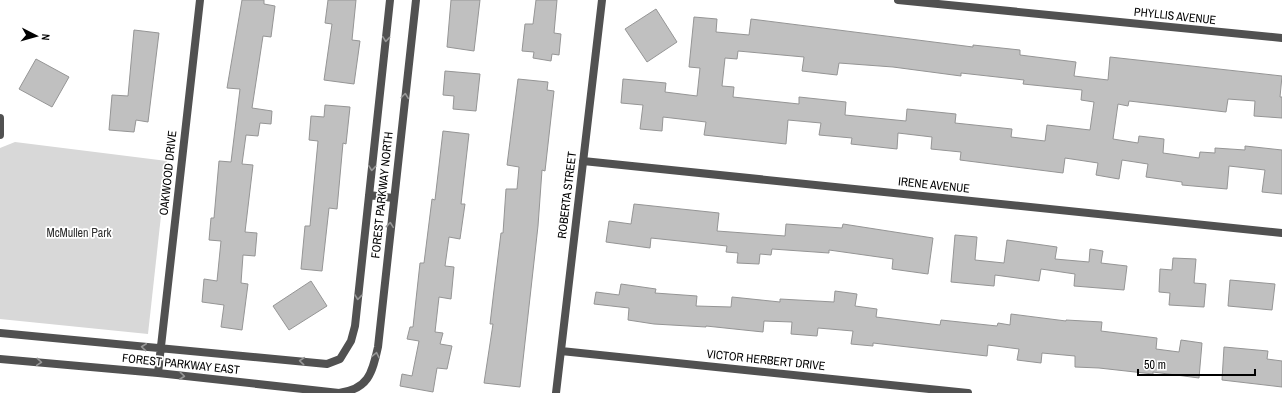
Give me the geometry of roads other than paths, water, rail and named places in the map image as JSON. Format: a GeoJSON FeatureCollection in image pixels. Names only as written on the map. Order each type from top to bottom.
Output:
{"type":"FeatureCollection","features":[{"type":"Feature","properties":{"kind":"street","name":"OAKWOOD DRIVE"},"geometry":{"type":"LineString","coordinates":[[158,373],[200,0]]}},
{"type":"Feature","properties":{"kind":"street","name":"FOREST PARKWAY NORTH"},"geometry":{"type":"LineString","coordinates":[[340,359],[351,341],[355,326],[390,0]]}},
{"type":"Feature","properties":{"kind":"street","name":"FOREST PARKWAY NORTH"},"geometry":{"type":"LineString","coordinates":[[358,388],[366,381],[373,369],[378,347],[393,198],[416,0]]}},
{"type":"Feature","properties":{"kind":"street","name":"ROBERTA STREET"},"geometry":{"type":"LineString","coordinates":[[556,393],[602,0]]}},
{"type":"Feature","properties":{"kind":"street","name":"PHYLLIS AVENUE"},"geometry":{"type":"LineString","coordinates":[[898,0],[1282,38]]}},
{"type":"Feature","properties":{"kind":"street"},"geometry":{"type":"LineString","coordinates":[[0,118],[0,135]]}},
{"type":"Feature","properties":{"kind":"street","name":"IRENE AVENUE"},"geometry":{"type":"LineString","coordinates":[[583,161],[1282,233]]}},
{"type":"Feature","properties":{"kind":"street"},"geometry":{"type":"LineString","coordinates":[[369,195],[393,198]]}},
{"type":"Feature","properties":{"kind":"street","name":"FOREST PARKWAY EAST"},"geometry":{"type":"LineString","coordinates":[[0,333],[327,364],[340,359]]}},
{"type":"Feature","properties":{"kind":"street","name":"VICTOR HERBERT DRIVE"},"geometry":{"type":"LineString","coordinates":[[561,351],[968,393]]}},
{"type":"Feature","properties":{"kind":"street","name":"FOREST PARKWAY EAST"},"geometry":{"type":"LineString","coordinates":[[0,359],[158,373],[339,393],[358,388]]}},
{"type":"Feature","properties":{"kind":"park label","name":"McMullen Park"},"geometry":{"type":"Point","coordinates":[79,233]}}]}
